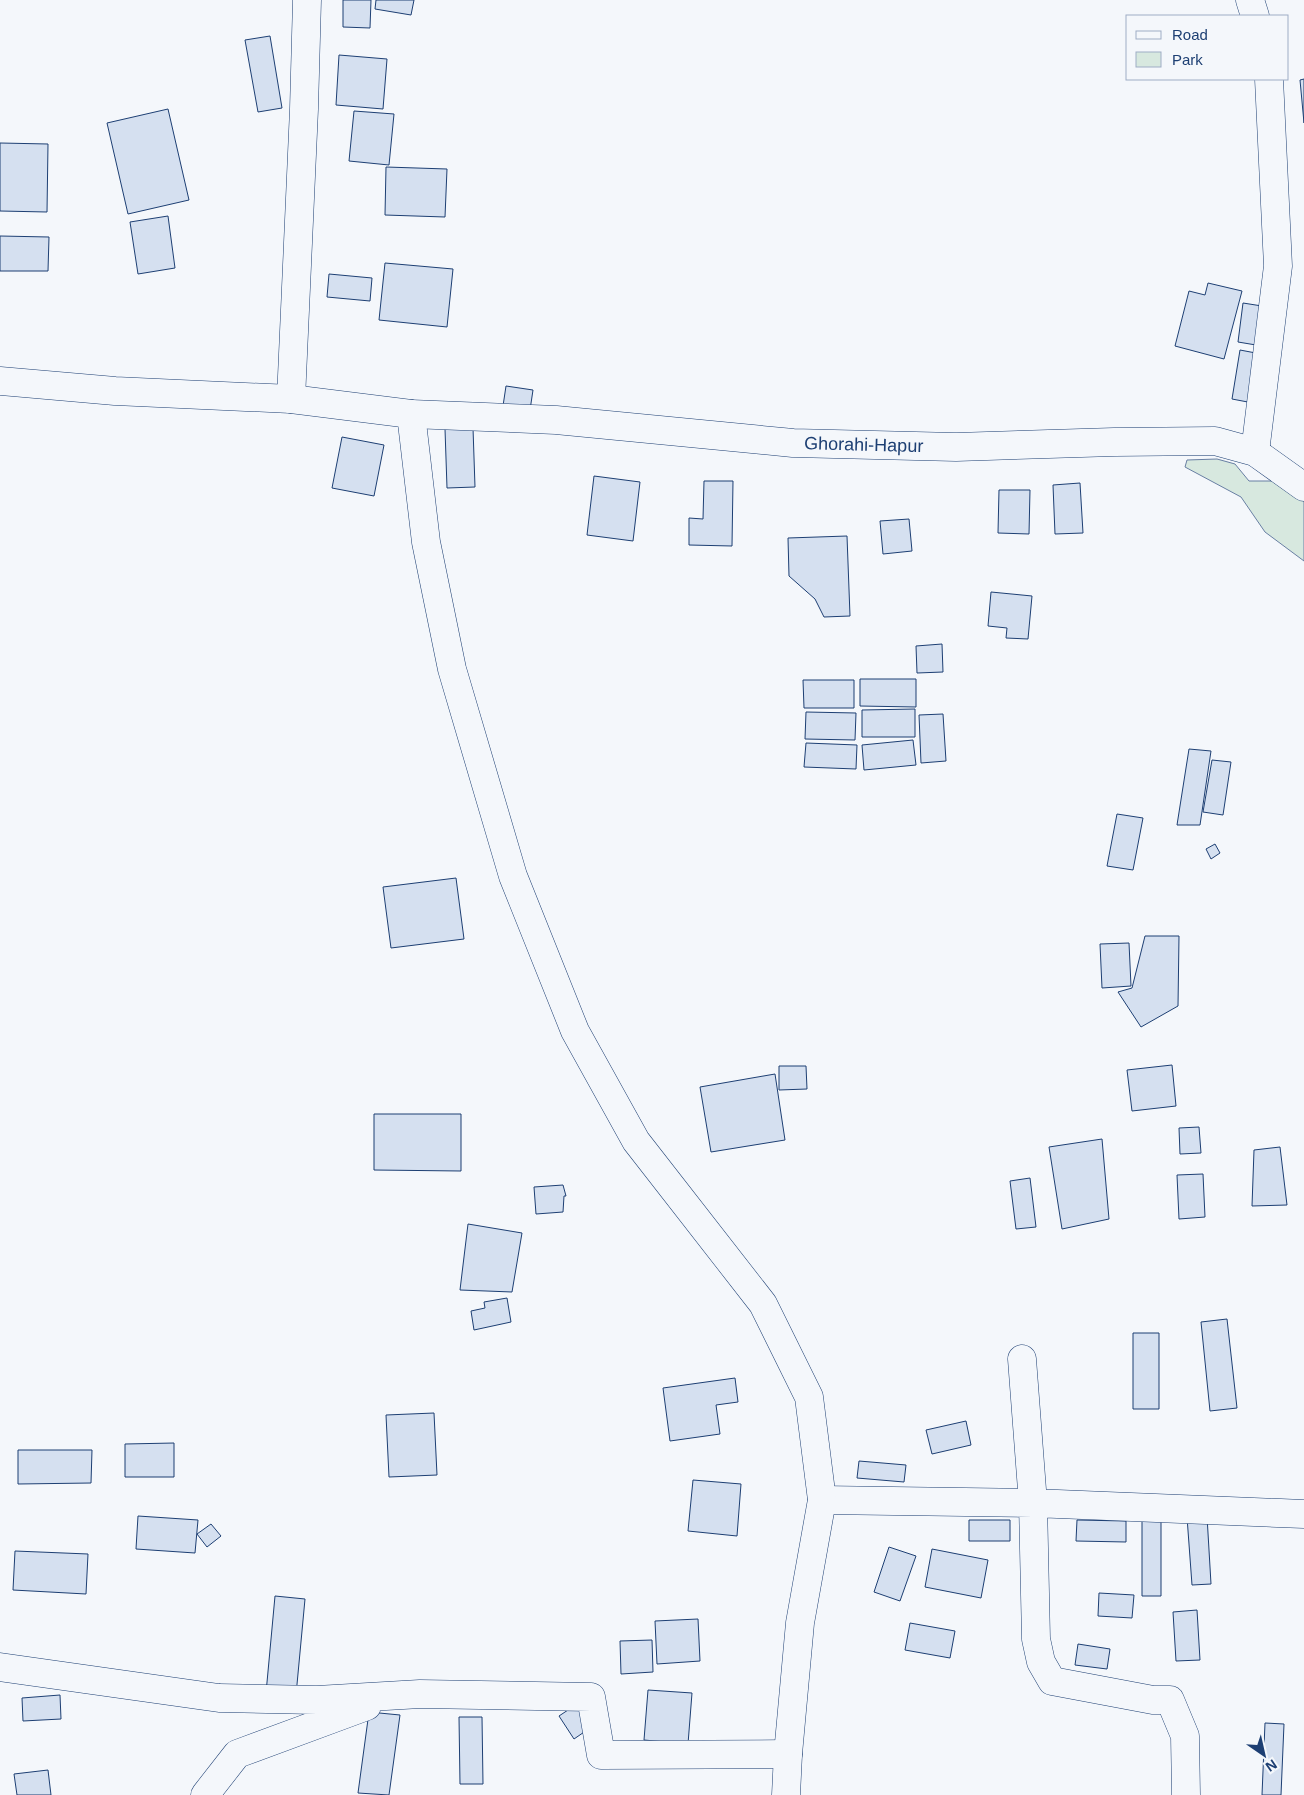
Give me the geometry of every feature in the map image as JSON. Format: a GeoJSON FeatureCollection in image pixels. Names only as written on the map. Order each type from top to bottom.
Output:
{"type":"FeatureCollection","features":[{"type":"Feature","properties":{"kind":"street"},"geometry":{"type":"LineString","coordinates":[[291,399],[304,109],[306,0]]}},
{"type":"Feature","properties":{"kind":"street"},"geometry":{"type":"LineString","coordinates":[[1250,0],[1255,15]]}},
{"type":"Feature","properties":{"kind":"street"},"geometry":{"type":"LineString","coordinates":[[1255,452],[1278,266],[1269,80]]}},
{"type":"Feature","properties":{"kind":"street","name":"Ghorahi-Hapur"},"geometry":{"type":"LineString","coordinates":[[0,381],[115,391],[291,399],[411,414],[556,420],[793,443],[956,447],[1215,441],[1255,452],[1304,486]]}},
{"type":"Feature","properties":{"kind":"street"},"geometry":{"type":"LineString","coordinates":[[411,414],[426,542],[452,669],[513,876],[575,1030],[636,1141],[762,1304],[809,1397],[822,1500],[800,1623],[786,1795]]}},
{"type":"Feature","properties":{"kind":"street"},"geometry":{"type":"LineString","coordinates":[[1022,1359],[1033,1503],[1036,1639],[1041,1662],[1052,1681],[1153,1700],[1170,1700],[1185,1736],[1186,1795]]}},
{"type":"Feature","properties":{"kind":"street"},"geometry":{"type":"LineString","coordinates":[[822,1500],[1033,1503],[1304,1514]]}},
{"type":"Feature","properties":{"kind":"street"},"geometry":{"type":"LineString","coordinates":[[0,1667],[219,1698],[317,1700],[420,1694],[591,1697],[601,1755],[788,1754]]}},
{"type":"Feature","properties":{"kind":"street"},"geometry":{"type":"LineString","coordinates":[[205,1795],[237,1754],[371,1704],[420,1694]]}},
{"type":"Feature","properties":{"kind":"green space"},"geometry":{"type":"Polygon","coordinates":[[[1217,459],[1235,464],[1249,481],[1277,481],[1304,499],[1304,561],[1265,532],[1241,497],[1185,467],[1187,460],[1217,459]]]}},
{"type":"Feature","properties":{"kind":"building"},"geometry":{"type":"Polygon","coordinates":[[[343,0],[371,0],[370,28],[343,27],[343,0]]]}},
{"type":"Feature","properties":{"kind":"building"},"geometry":{"type":"Polygon","coordinates":[[[376,0],[414,0],[411,15],[375,9],[376,0]]]}},
{"type":"Feature","properties":{"kind":"building"},"geometry":{"type":"Polygon","coordinates":[[[270,36],[282,108],[258,112],[245,40],[270,36]]]}},
{"type":"Feature","properties":{"kind":"building"},"geometry":{"type":"Polygon","coordinates":[[[339,55],[387,59],[383,109],[336,105],[339,55]]]}},
{"type":"Feature","properties":{"kind":"building"},"geometry":{"type":"Polygon","coordinates":[[[1304,79],[1304,123],[1300,80],[1304,79]]]}},
{"type":"Feature","properties":{"kind":"building"},"geometry":{"type":"Polygon","coordinates":[[[168,109],[189,200],[128,214],[107,123],[168,109]]]}},
{"type":"Feature","properties":{"kind":"building"},"geometry":{"type":"Polygon","coordinates":[[[354,111],[394,114],[389,165],[349,161],[354,111]]]}},
{"type":"Feature","properties":{"kind":"building"},"geometry":{"type":"Polygon","coordinates":[[[0,143],[48,144],[47,212],[0,211],[0,143]]]}},
{"type":"Feature","properties":{"kind":"building"},"geometry":{"type":"Polygon","coordinates":[[[386,167],[447,169],[445,217],[385,215],[386,167]]]}},
{"type":"Feature","properties":{"kind":"building"},"geometry":{"type":"Polygon","coordinates":[[[168,216],[175,268],[138,274],[130,222],[168,216]]]}},
{"type":"Feature","properties":{"kind":"building"},"geometry":{"type":"Polygon","coordinates":[[[0,236],[49,237],[48,271],[0,271],[0,236]]]}},
{"type":"Feature","properties":{"kind":"building"},"geometry":{"type":"Polygon","coordinates":[[[385,263],[453,269],[447,327],[379,320],[385,263]]]}},
{"type":"Feature","properties":{"kind":"building"},"geometry":{"type":"Polygon","coordinates":[[[329,274],[372,278],[370,301],[327,297],[329,274]]]}},
{"type":"Feature","properties":{"kind":"building"},"geometry":{"type":"Polygon","coordinates":[[[1208,283],[1242,291],[1224,359],[1175,346],[1189,291],[1205,295],[1208,283]]]}},
{"type":"Feature","properties":{"kind":"building"},"geometry":{"type":"Polygon","coordinates":[[[1243,303],[1262,306],[1256,345],[1238,342],[1243,303]]]}},
{"type":"Feature","properties":{"kind":"building"},"geometry":{"type":"Polygon","coordinates":[[[1240,350],[1261,354],[1253,403],[1232,399],[1240,350]]]}},
{"type":"Feature","properties":{"kind":"building"},"geometry":{"type":"Polygon","coordinates":[[[506,386],[533,390],[530,410],[503,406],[506,386]]]}},
{"type":"Feature","properties":{"kind":"building"},"geometry":{"type":"Polygon","coordinates":[[[473,428],[475,487],[447,488],[445,429],[473,428]]]}},
{"type":"Feature","properties":{"kind":"building"},"geometry":{"type":"Polygon","coordinates":[[[342,437],[384,445],[374,496],[332,488],[342,437]]]}},
{"type":"Feature","properties":{"kind":"building"},"geometry":{"type":"Polygon","coordinates":[[[594,476],[640,482],[633,541],[587,535],[594,476]]]}},
{"type":"Feature","properties":{"kind":"building"},"geometry":{"type":"Polygon","coordinates":[[[704,481],[733,481],[732,546],[689,545],[689,518],[703,519],[704,481]]]}},
{"type":"Feature","properties":{"kind":"building"},"geometry":{"type":"Polygon","coordinates":[[[1080,483],[1083,533],[1055,534],[1053,485],[1080,483]]]}},
{"type":"Feature","properties":{"kind":"building"},"geometry":{"type":"Polygon","coordinates":[[[999,490],[1030,490],[1029,534],[998,533],[999,490]]]}},
{"type":"Feature","properties":{"kind":"building"},"geometry":{"type":"Polygon","coordinates":[[[909,519],[912,551],[883,554],[880,521],[909,519]]]}},
{"type":"Feature","properties":{"kind":"building"},"geometry":{"type":"Polygon","coordinates":[[[847,536],[850,616],[824,617],[815,599],[789,576],[788,538],[847,536]]]}},
{"type":"Feature","properties":{"kind":"building"},"geometry":{"type":"Polygon","coordinates":[[[991,592],[1032,596],[1028,639],[1006,638],[1007,628],[988,626],[991,592]]]}},
{"type":"Feature","properties":{"kind":"building"},"geometry":{"type":"Polygon","coordinates":[[[942,644],[943,672],[917,673],[916,646],[942,644]]]}},
{"type":"Feature","properties":{"kind":"building"},"geometry":{"type":"Polygon","coordinates":[[[860,679],[916,679],[916,707],[860,706],[860,679]]]}},
{"type":"Feature","properties":{"kind":"building"},"geometry":{"type":"Polygon","coordinates":[[[803,680],[854,680],[854,708],[804,708],[803,680]]]}},
{"type":"Feature","properties":{"kind":"building"},"geometry":{"type":"Polygon","coordinates":[[[915,709],[915,737],[862,737],[862,710],[915,709]]]}},
{"type":"Feature","properties":{"kind":"building"},"geometry":{"type":"Polygon","coordinates":[[[806,712],[856,713],[855,740],[805,739],[806,712]]]}},
{"type":"Feature","properties":{"kind":"building"},"geometry":{"type":"Polygon","coordinates":[[[943,714],[946,761],[921,763],[919,715],[943,714]]]}},
{"type":"Feature","properties":{"kind":"building"},"geometry":{"type":"Polygon","coordinates":[[[913,740],[916,765],[864,770],[862,745],[913,740]]]}},
{"type":"Feature","properties":{"kind":"building"},"geometry":{"type":"Polygon","coordinates":[[[806,743],[857,745],[856,769],[804,767],[806,743]]]}},
{"type":"Feature","properties":{"kind":"building"},"geometry":{"type":"Polygon","coordinates":[[[1189,749],[1211,751],[1200,825],[1177,825],[1189,749]]]}},
{"type":"Feature","properties":{"kind":"building"},"geometry":{"type":"Polygon","coordinates":[[[1212,760],[1231,762],[1223,815],[1203,812],[1212,760]]]}},
{"type":"Feature","properties":{"kind":"building"},"geometry":{"type":"Polygon","coordinates":[[[1117,814],[1143,818],[1133,870],[1107,866],[1117,814]]]}},
{"type":"Feature","properties":{"kind":"building"},"geometry":{"type":"Polygon","coordinates":[[[1215,844],[1220,853],[1211,859],[1206,849],[1215,844]]]}},
{"type":"Feature","properties":{"kind":"building"},"geometry":{"type":"Polygon","coordinates":[[[456,878],[464,939],[391,948],[383,887],[456,878]]]}},
{"type":"Feature","properties":{"kind":"building"},"geometry":{"type":"Polygon","coordinates":[[[1145,936],[1179,936],[1178,1006],[1141,1027],[1118,992],[1132,988],[1145,936]]]}},
{"type":"Feature","properties":{"kind":"building"},"geometry":{"type":"Polygon","coordinates":[[[1129,943],[1131,986],[1102,988],[1100,944],[1129,943]]]}},
{"type":"Feature","properties":{"kind":"building"},"geometry":{"type":"Polygon","coordinates":[[[1172,1065],[1176,1106],[1132,1111],[1127,1070],[1172,1065]]]}},
{"type":"Feature","properties":{"kind":"building"},"geometry":{"type":"Polygon","coordinates":[[[779,1066],[806,1066],[807,1089],[779,1090],[779,1066]]]}},
{"type":"Feature","properties":{"kind":"building"},"geometry":{"type":"Polygon","coordinates":[[[775,1074],[785,1140],[711,1152],[700,1087],[775,1074]]]}},
{"type":"Feature","properties":{"kind":"building"},"geometry":{"type":"Polygon","coordinates":[[[374,1114],[461,1114],[461,1171],[374,1170],[374,1114]]]}},
{"type":"Feature","properties":{"kind":"building"},"geometry":{"type":"Polygon","coordinates":[[[1199,1127],[1201,1153],[1180,1154],[1179,1128],[1199,1127]]]}},
{"type":"Feature","properties":{"kind":"building"},"geometry":{"type":"Polygon","coordinates":[[[1102,1139],[1109,1219],[1062,1229],[1049,1147],[1102,1139]]]}},
{"type":"Feature","properties":{"kind":"building"},"geometry":{"type":"Polygon","coordinates":[[[1280,1147],[1287,1205],[1252,1206],[1254,1150],[1280,1147]]]}},
{"type":"Feature","properties":{"kind":"building"},"geometry":{"type":"Polygon","coordinates":[[[1203,1174],[1205,1217],[1179,1219],[1177,1175],[1203,1174]]]}},
{"type":"Feature","properties":{"kind":"building"},"geometry":{"type":"Polygon","coordinates":[[[1030,1178],[1036,1227],[1016,1229],[1010,1181],[1030,1178]]]}},
{"type":"Feature","properties":{"kind":"building"},"geometry":{"type":"Polygon","coordinates":[[[563,1185],[566,1196],[564,1196],[563,1212],[536,1214],[534,1187],[563,1185]]]}},
{"type":"Feature","properties":{"kind":"building"},"geometry":{"type":"Polygon","coordinates":[[[468,1224],[522,1233],[512,1292],[460,1290],[468,1224]]]}},
{"type":"Feature","properties":{"kind":"building"},"geometry":{"type":"Polygon","coordinates":[[[507,1298],[511,1322],[474,1330],[471,1311],[485,1308],[484,1302],[507,1298]]]}},
{"type":"Feature","properties":{"kind":"building"},"geometry":{"type":"Polygon","coordinates":[[[1227,1319],[1237,1408],[1210,1411],[1201,1322],[1227,1319]]]}},
{"type":"Feature","properties":{"kind":"building"},"geometry":{"type":"Polygon","coordinates":[[[1133,1333],[1159,1333],[1159,1409],[1133,1409],[1133,1333]]]}},
{"type":"Feature","properties":{"kind":"building"},"geometry":{"type":"Polygon","coordinates":[[[735,1378],[738,1402],[716,1405],[720,1434],[670,1441],[663,1388],[735,1378]]]}},
{"type":"Feature","properties":{"kind":"building"},"geometry":{"type":"Polygon","coordinates":[[[434,1413],[437,1475],[389,1477],[386,1415],[434,1413]]]}},
{"type":"Feature","properties":{"kind":"building"},"geometry":{"type":"Polygon","coordinates":[[[966,1421],[971,1445],[932,1454],[926,1430],[966,1421]]]}},
{"type":"Feature","properties":{"kind":"building"},"geometry":{"type":"Polygon","coordinates":[[[174,1443],[174,1477],[125,1477],[125,1444],[174,1443]]]}},
{"type":"Feature","properties":{"kind":"building"},"geometry":{"type":"Polygon","coordinates":[[[18,1450],[92,1450],[91,1483],[18,1484],[18,1450]]]}},
{"type":"Feature","properties":{"kind":"building"},"geometry":{"type":"Polygon","coordinates":[[[859,1461],[906,1465],[904,1482],[857,1478],[859,1461]]]}},
{"type":"Feature","properties":{"kind":"building"},"geometry":{"type":"Polygon","coordinates":[[[693,1480],[741,1484],[737,1536],[688,1531],[693,1480]]]}},
{"type":"Feature","properties":{"kind":"building"},"geometry":{"type":"Polygon","coordinates":[[[138,1516],[198,1520],[195,1553],[136,1549],[138,1516]]]}},
{"type":"Feature","properties":{"kind":"building"},"geometry":{"type":"Polygon","coordinates":[[[1161,1516],[1161,1596],[1142,1596],[1142,1517],[1161,1516]]]}},
{"type":"Feature","properties":{"kind":"building"},"geometry":{"type":"Polygon","coordinates":[[[1207,1516],[1211,1584],[1192,1585],[1187,1517],[1207,1516]]]}},
{"type":"Feature","properties":{"kind":"building"},"geometry":{"type":"Polygon","coordinates":[[[969,1520],[1010,1520],[1010,1541],[969,1541],[969,1520]]]}},
{"type":"Feature","properties":{"kind":"building"},"geometry":{"type":"Polygon","coordinates":[[[1077,1520],[1126,1521],[1126,1542],[1076,1541],[1077,1520]]]}},
{"type":"Feature","properties":{"kind":"building"},"geometry":{"type":"Polygon","coordinates":[[[211,1524],[221,1536],[207,1547],[197,1534],[211,1524]]]}},
{"type":"Feature","properties":{"kind":"building"},"geometry":{"type":"Polygon","coordinates":[[[889,1547],[916,1556],[900,1601],[874,1592],[889,1547]]]}},
{"type":"Feature","properties":{"kind":"building"},"geometry":{"type":"Polygon","coordinates":[[[932,1549],[988,1560],[981,1598],[925,1587],[932,1549]]]}},
{"type":"Feature","properties":{"kind":"building"},"geometry":{"type":"Polygon","coordinates":[[[15,1551],[88,1554],[86,1594],[13,1590],[15,1551]]]}},
{"type":"Feature","properties":{"kind":"building"},"geometry":{"type":"Polygon","coordinates":[[[1099,1593],[1134,1595],[1132,1618],[1098,1616],[1099,1593]]]}},
{"type":"Feature","properties":{"kind":"building"},"geometry":{"type":"Polygon","coordinates":[[[275,1596],[305,1599],[296,1695],[266,1693],[275,1596]]]}},
{"type":"Feature","properties":{"kind":"building"},"geometry":{"type":"Polygon","coordinates":[[[1197,1610],[1200,1660],[1176,1661],[1173,1612],[1197,1610]]]}},
{"type":"Feature","properties":{"kind":"building"},"geometry":{"type":"Polygon","coordinates":[[[698,1619],[700,1661],[657,1664],[655,1621],[698,1619]]]}},
{"type":"Feature","properties":{"kind":"building"},"geometry":{"type":"Polygon","coordinates":[[[910,1623],[955,1631],[950,1658],[905,1650],[910,1623]]]}},
{"type":"Feature","properties":{"kind":"building"},"geometry":{"type":"Polygon","coordinates":[[[652,1640],[653,1672],[621,1674],[620,1641],[652,1640]]]}},
{"type":"Feature","properties":{"kind":"building"},"geometry":{"type":"Polygon","coordinates":[[[1078,1644],[1110,1649],[1107,1669],[1075,1665],[1078,1644]]]}},
{"type":"Feature","properties":{"kind":"building"},"geometry":{"type":"Polygon","coordinates":[[[648,1690],[692,1693],[688,1744],[644,1740],[648,1690]]]}},
{"type":"Feature","properties":{"kind":"building"},"geometry":{"type":"Polygon","coordinates":[[[60,1695],[61,1719],[23,1721],[22,1698],[60,1695]]]}},
{"type":"Feature","properties":{"kind":"building"},"geometry":{"type":"Polygon","coordinates":[[[580,1702],[590,1728],[574,1739],[559,1716],[580,1702]]]}},
{"type":"Feature","properties":{"kind":"building"},"geometry":{"type":"Polygon","coordinates":[[[369,1712],[400,1715],[389,1795],[358,1793],[369,1712]]]}},
{"type":"Feature","properties":{"kind":"building"},"geometry":{"type":"Polygon","coordinates":[[[459,1717],[482,1717],[483,1784],[460,1784],[459,1717]]]}},
{"type":"Feature","properties":{"kind":"building"},"geometry":{"type":"Polygon","coordinates":[[[1265,1723],[1284,1724],[1281,1795],[1262,1795],[1265,1723]]]}},
{"type":"Feature","properties":{"kind":"building"},"geometry":{"type":"Polygon","coordinates":[[[48,1770],[51,1795],[17,1795],[14,1774],[48,1770]]]}}]}
